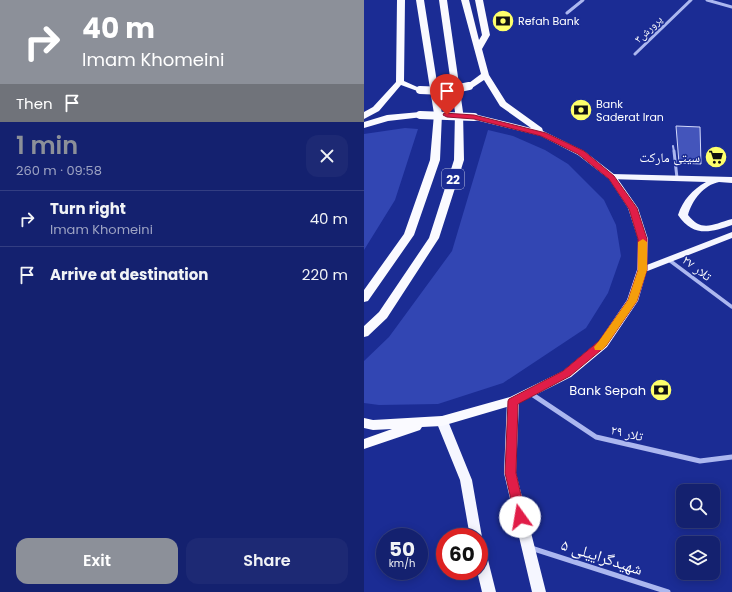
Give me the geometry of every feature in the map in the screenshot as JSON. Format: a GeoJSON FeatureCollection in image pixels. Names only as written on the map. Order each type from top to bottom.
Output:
{"type":"FeatureCollection","features":[{"type":"Feature","properties":{"kind":"highway"},"geometry":{"type":"LineString","coordinates":[[364,116],[376,109],[400,82],[401,0]]}},
{"type":"Feature","properties":{"kind":"highway","name":"22"},"geometry":{"type":"LineString","coordinates":[[364,298],[409,235],[435,160],[438,114],[420,0]]}},
{"type":"Feature","properties":{"kind":"highway","name":"22"},"geometry":{"type":"LineString","coordinates":[[364,333],[383,315],[434,238],[459,160],[459,112],[443,0]]}},
{"type":"Feature","properties":{"kind":"highway"},"geometry":{"type":"LineString","coordinates":[[364,424],[373,425],[442,421],[513,401],[566,374],[603,344],[632,301],[642,270],[643,239],[633,208],[612,177],[581,153],[544,134],[503,104],[485,75],[465,0]]}},
{"type":"Feature","properties":{"kind":"highway"},"geometry":{"type":"LineString","coordinates":[[478,49],[486,35],[479,0]]}},
{"type":"Feature","properties":{"kind":"highway"},"geometry":{"type":"LineString","coordinates":[[400,82],[420,90],[445,91],[469,86],[485,75]]}},
{"type":"Feature","properties":{"kind":"highway"},"geometry":{"type":"LineString","coordinates":[[364,125],[387,118],[420,115],[447,115],[474,117],[544,134]]}},
{"type":"Feature","properties":{"kind":"highway"},"geometry":{"type":"LineString","coordinates":[[364,444],[428,422]]}},
{"type":"Feature","properties":{"kind":"main road"},"geometry":{"type":"LineString","coordinates":[[612,177],[732,180]]}},
{"type":"Feature","properties":{"kind":"main road"},"geometry":{"type":"LineString","coordinates":[[717,180],[703,186],[691,196],[685,207],[683,215],[694,227],[701,229],[718,227],[732,222]]}},
{"type":"Feature","properties":{"kind":"main road"},"geometry":{"type":"LineString","coordinates":[[642,270],[732,235]]}},
{"type":"Feature","properties":{"kind":"main road"},"geometry":{"type":"LineString","coordinates":[[513,401],[510,473],[539,592]]}},
{"type":"Feature","properties":{"kind":"main road"},"geometry":{"type":"LineString","coordinates":[[442,421],[466,480],[474,528]]}},
{"type":"Feature","properties":{"kind":"main road"},"geometry":{"type":"LineString","coordinates":[[486,580],[489,592]]}},
{"type":"Feature","properties":{"kind":"street"},"geometry":{"type":"LineString","coordinates":[[568,13],[582,0]]}},
{"type":"Feature","properties":{"kind":"street","name":"پرورش۳"},"geometry":{"type":"LineString","coordinates":[[635,54],[691,0]]}},
{"type":"Feature","properties":{"kind":"street"},"geometry":{"type":"LineString","coordinates":[[706,0],[732,7]]}},
{"type":"Feature","properties":{"kind":"street","name":"تلار ۲۷"},"geometry":{"type":"LineString","coordinates":[[669,260],[732,307]]}},
{"type":"Feature","properties":{"kind":"street","name":"تلار ۲۹"},"geometry":{"type":"LineString","coordinates":[[530,392],[596,437],[700,461],[732,457]]}},
{"type":"Feature","properties":{"kind":"street","name":"شهیدگراییلی ۵"},"geometry":{"type":"LineString","coordinates":[[527,547],[668,592]]}},
{"type":"Feature","properties":{"kind":"lane"},"geometry":{"type":"LineString","coordinates":[[673,146],[678,178]]}},
{"type":"Feature","properties":{"kind":"shaded area"},"geometry":{"type":"Polygon","coordinates":[[[405,128],[418,129],[395,200],[364,250],[364,134],[405,128]]]}},
{"type":"Feature","properties":{"kind":"shaded area"},"geometry":{"type":"Polygon","coordinates":[[[488,130],[513,136],[545,150],[568,164],[604,200],[616,225],[621,256],[608,293],[586,328],[503,383],[438,404],[379,405],[364,403],[364,361],[389,337],[452,251],[488,130]]]}},
{"type":"Feature","properties":{"kind":"building"},"geometry":{"type":"Polygon","coordinates":[[[676,126],[700,127],[701,164],[679,163],[676,126]]]}},
{"type":"Feature","properties":{"kind":"slow traffic"},"geometry":{"type":"LineString","coordinates":[[598,347],[603,344],[632,301],[642,270],[643,242]]}},
{"type":"Feature","properties":{"kind":"place","name":"Refah Bank"},"geometry":{"type":"Point","coordinates":[503,21]}},
{"type":"Feature","properties":{"kind":"place","name":"Bank Saderat Iran"},"geometry":{"type":"Point","coordinates":[581,110]}},
{"type":"Feature","properties":{"kind":"place","name":"سیتی مارکت"},"geometry":{"type":"Point","coordinates":[716,157]}},
{"type":"Feature","properties":{"kind":"place","name":"Bank Sepah"},"geometry":{"type":"Point","coordinates":[661,390]}},
{"type":"Feature","properties":{"kind":"route"},"geometry":{"type":"LineString","coordinates":[[447,115],[474,117],[544,134],[581,153],[612,177],[633,208],[643,239],[642,270],[632,301],[603,344],[566,374],[513,401],[510,473],[520,517]]}}]}
